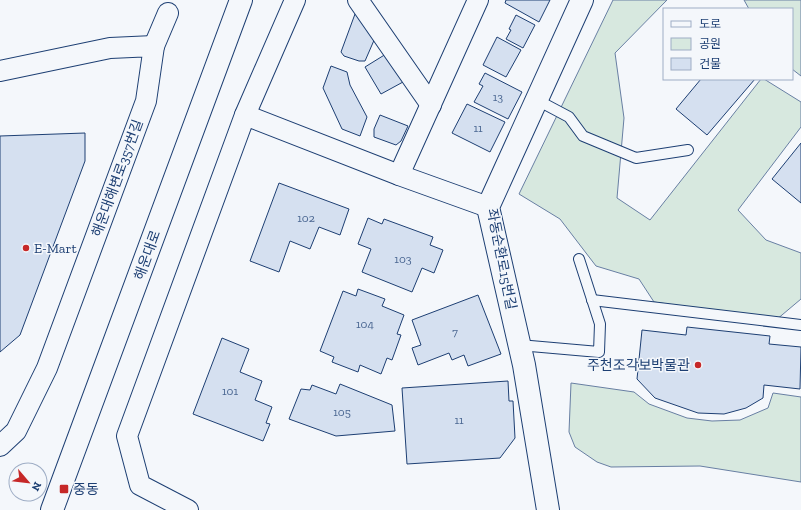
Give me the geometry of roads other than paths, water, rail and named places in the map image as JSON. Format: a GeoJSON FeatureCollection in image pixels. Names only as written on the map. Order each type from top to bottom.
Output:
{"type":"FeatureCollection","features":[{"type":"Feature","properties":{"kind":"street","name":"해운대로"},"geometry":{"type":"LineString","coordinates":[[52,510],[241,0]]}},
{"type":"Feature","properties":{"kind":"street"},"geometry":{"type":"LineString","coordinates":[[188,510],[140,485],[127,436],[245,115],[295,0]]}},
{"type":"Feature","properties":{"kind":"street"},"geometry":{"type":"LineString","coordinates":[[358,0],[430,105]]}},
{"type":"Feature","properties":{"kind":"street"},"geometry":{"type":"LineString","coordinates":[[399,175],[478,0]]}},
{"type":"Feature","properties":{"kind":"street","name":"좌동순환로15번길"},"geometry":{"type":"LineString","coordinates":[[548,510],[519,345],[488,207],[582,0]]}},
{"type":"Feature","properties":{"kind":"street","name":"해운대해변로357번길"},"geometry":{"type":"LineString","coordinates":[[0,446],[16,431],[47,368],[146,101],[154,46],[168,13]]}},
{"type":"Feature","properties":{"kind":"street"},"geometry":{"type":"LineString","coordinates":[[0,71],[110,48],[154,46]]}},
{"type":"Feature","properties":{"kind":"street"},"geometry":{"type":"LineString","coordinates":[[245,115],[399,175],[488,207]]}},
{"type":"Feature","properties":{"kind":"lane"},"geometry":{"type":"LineString","coordinates":[[537,100],[569,117],[583,136],[636,158],[688,150]]}},
{"type":"Feature","properties":{"kind":"lane"},"geometry":{"type":"LineString","coordinates":[[519,345],[599,352],[600,324],[579,259]]}},
{"type":"Feature","properties":{"kind":"lane"},"geometry":{"type":"LineString","coordinates":[[592,300],[801,325]]}},
{"type":"Feature","properties":{"kind":"place","name":"E-Mart"},"geometry":{"type":"Point","coordinates":[26,248]}},
{"type":"Feature","properties":{"kind":"place","name":"주천조각보박물관"},"geometry":{"type":"Point","coordinates":[698,365]}},
{"type":"Feature","properties":{"kind":"place","name":"중동"},"geometry":{"type":"Point","coordinates":[64,489]}}]}
